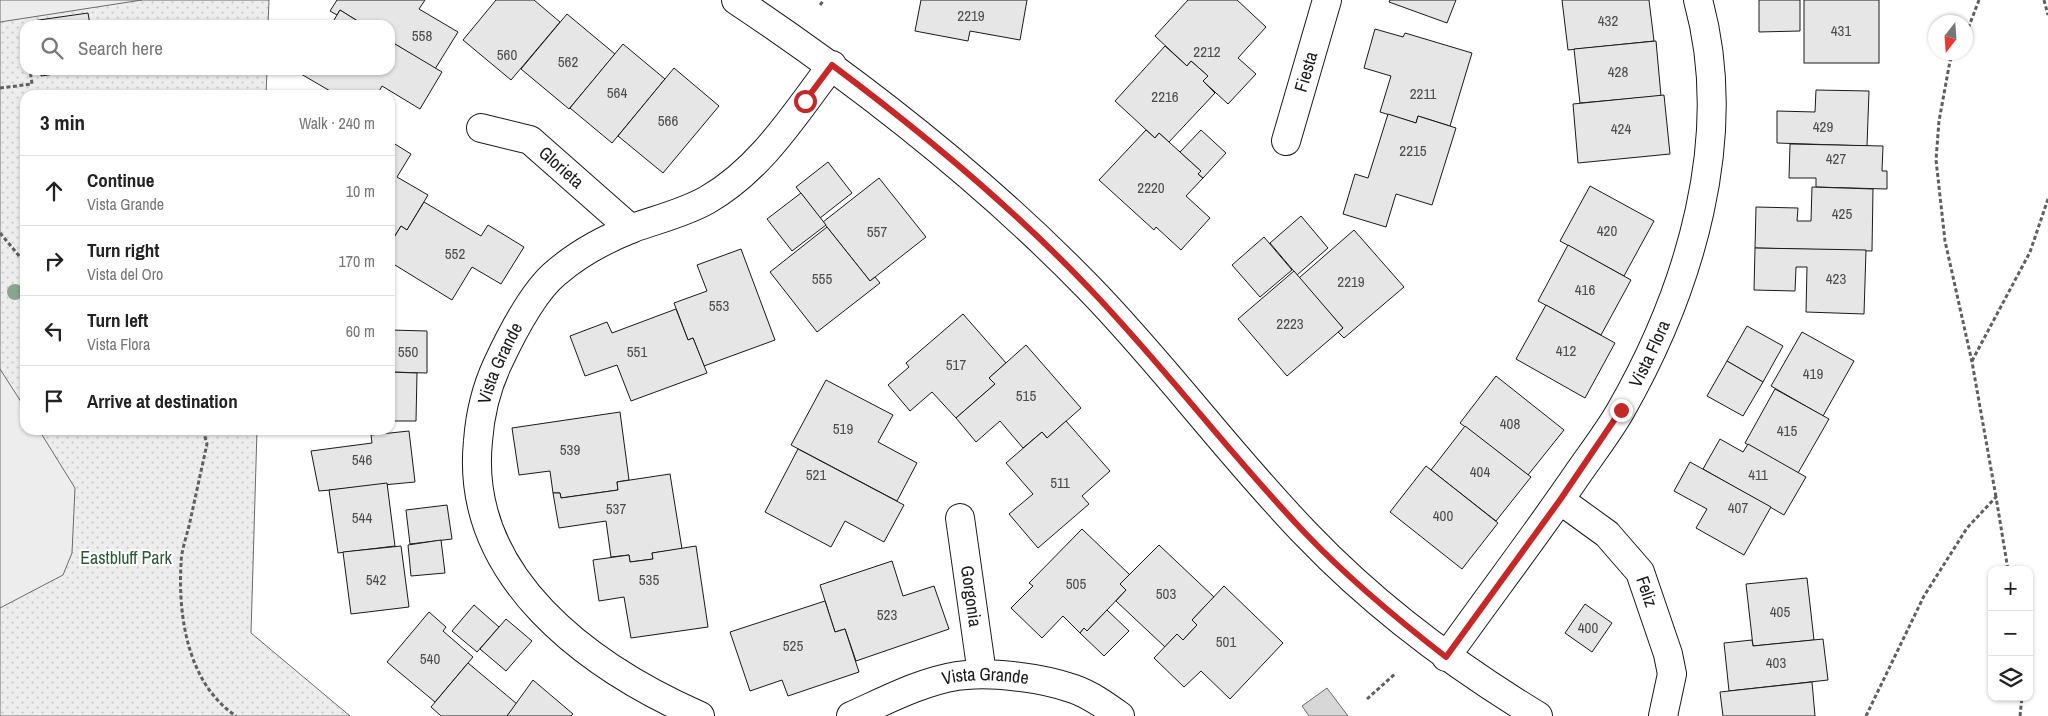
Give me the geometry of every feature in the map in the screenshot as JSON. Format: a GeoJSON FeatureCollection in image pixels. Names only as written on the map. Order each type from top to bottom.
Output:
{"type":"FeatureCollection","features":[{"type":"Feature","properties":{"kind":"street"},"geometry":{"type":"LineString","coordinates":[[736,0],[832,65],[894,111],[950,157],[1031,230],[1095,294],[1307,535],[1397,619],[1446,657],[1538,716]]}},
{"type":"Feature","properties":{"kind":"street","name":"Fiesta"},"geometry":{"type":"LineString","coordinates":[[1286,142],[1327,0]]}},
{"type":"Feature","properties":{"kind":"street","name":"Vista Flora"},"geometry":{"type":"LineString","coordinates":[[1446,657],[1560,500],[1621,410],[1653,347],[1679,281],[1699,213],[1711,143],[1713,87],[1706,31],[1698,0]]}},
{"type":"Feature","properties":{"kind":"street","name":"Vista Grande"},"geometry":{"type":"LineString","coordinates":[[700,716],[649,692],[588,650],[544,614],[512,577],[490,535],[477,489],[476,460],[480,414],[492,376],[514,327],[555,273],[581,255],[631,229],[706,200],[736,180],[770,147],[832,65]]}},
{"type":"Feature","properties":{"kind":"street","name":"Glorieta"},"geometry":{"type":"LineString","coordinates":[[481,128],[530,140],[631,229]]}},
{"type":"Feature","properties":{"kind":"street","name":"Feliz"},"geometry":{"type":"LineString","coordinates":[[1560,500],[1607,534],[1640,572],[1668,654],[1672,674],[1663,716]]}},
{"type":"Feature","properties":{"kind":"street","name":"Gorgonia"},"geometry":{"type":"LineString","coordinates":[[960,518],[982,674]]}},
{"type":"Feature","properties":{"kind":"street","name":"Vista Grande"},"geometry":{"type":"LineString","coordinates":[[851,716],[924,685],[956,676],[982,674],[1005,676],[1074,689],[1101,702],[1120,716]]}},
{"type":"Feature","properties":{"kind":"path"},"geometry":{"type":"LineString","coordinates":[[820,5],[824,0]]}},
{"type":"Feature","properties":{"kind":"path"},"geometry":{"type":"LineString","coordinates":[[1973,16],[1979,0]]}},
{"type":"Feature","properties":{"kind":"path"},"geometry":{"type":"LineString","coordinates":[[2044,0],[2048,15]]}},
{"type":"Feature","properties":{"kind":"path"},"geometry":{"type":"LineString","coordinates":[[1951,60],[1939,121],[1936,160],[1945,241],[1972,362],[2007,566]]}},
{"type":"Feature","properties":{"kind":"path"},"geometry":{"type":"LineString","coordinates":[[0,88],[32,84],[31,75]]}},
{"type":"Feature","properties":{"kind":"path"},"geometry":{"type":"LineString","coordinates":[[1972,362],[2030,252],[2048,198]]}},
{"type":"Feature","properties":{"kind":"path"},"geometry":{"type":"LineString","coordinates":[[0,233],[20,257]]}},
{"type":"Feature","properties":{"kind":"path"},"geometry":{"type":"LineString","coordinates":[[204,435],[207,444],[181,562],[183,620],[194,662],[207,686],[223,708],[236,716]]}},
{"type":"Feature","properties":{"kind":"path"},"geometry":{"type":"LineString","coordinates":[[1866,716],[1924,596],[1967,528],[1996,496]]}},
{"type":"Feature","properties":{"kind":"path"},"geometry":{"type":"LineString","coordinates":[[1367,699],[1396,673]]}},
{"type":"Feature","properties":{"kind":"path"},"geometry":{"type":"LineString","coordinates":[[2020,716],[2022,701]]}},
{"type":"Feature","properties":{"kind":"green space","name":"Eastbluff Park"},"geometry":{"type":"Polygon","coordinates":[[[0,0],[269,0],[268,20],[20,20],[20,75],[267,75],[266,90],[20,90],[20,435],[257,435],[251,633],[350,716],[0,716],[0,0]]]}},
{"type":"Feature","properties":{"kind":"shaded area"},"geometry":{"type":"Polygon","coordinates":[[[0,0],[142,0],[0,22],[0,0]]]}},
{"type":"Feature","properties":{"kind":"shaded area"},"geometry":{"type":"Polygon","coordinates":[[[0,369],[20,400],[20,435],[42,435],[75,488],[72,553],[63,575],[0,608],[0,369]]]}},
{"type":"Feature","properties":{"kind":"shaded area"},"geometry":{"type":"Polygon","coordinates":[[[1327,688],[1348,716],[1309,716],[1302,706],[1327,688]]]}},
{"type":"Feature","properties":{"kind":"building"},"geometry":{"type":"Polygon","coordinates":[[[337,0],[425,0],[419,9],[458,32],[435,69],[395,44],[395,20],[356,20],[340,10],[337,15],[330,11],[337,0]]]}},
{"type":"Feature","properties":{"kind":"building"},"geometry":{"type":"Polygon","coordinates":[[[496,0],[534,0],[560,22],[511,80],[463,40],[496,0]]]}},
{"type":"Feature","properties":{"kind":"building"},"geometry":{"type":"Polygon","coordinates":[[[921,0],[1027,0],[1020,40],[970,31],[968,41],[915,31],[921,0]]]}},
{"type":"Feature","properties":{"kind":"building"},"geometry":{"type":"Polygon","coordinates":[[[1188,0],[1237,0],[1266,27],[1238,58],[1256,74],[1228,104],[1203,81],[1208,76],[1191,61],[1187,66],[1155,36],[1188,0]]]}},
{"type":"Feature","properties":{"kind":"building"},"geometry":{"type":"Polygon","coordinates":[[[1390,0],[1456,0],[1447,23],[1389,2],[1390,0]]]}},
{"type":"Feature","properties":{"kind":"building"},"geometry":{"type":"Polygon","coordinates":[[[1562,0],[1649,0],[1654,41],[1568,50],[1562,0]]]}},
{"type":"Feature","properties":{"kind":"building"},"geometry":{"type":"Polygon","coordinates":[[[1759,0],[1800,0],[1800,31],[1759,32],[1759,0]]]}},
{"type":"Feature","properties":{"kind":"building"},"geometry":{"type":"Polygon","coordinates":[[[1804,0],[1879,0],[1879,63],[1804,63],[1804,0]]]}},
{"type":"Feature","properties":{"kind":"building"},"geometry":{"type":"Polygon","coordinates":[[[340,10],[356,20],[334,20],[340,10]]]}},
{"type":"Feature","properties":{"kind":"building"},"geometry":{"type":"Polygon","coordinates":[[[88,13],[89,20],[39,20],[88,13]]]}},
{"type":"Feature","properties":{"kind":"building"},"geometry":{"type":"Polygon","coordinates":[[[567,14],[615,54],[569,109],[521,69],[567,14]]]}},
{"type":"Feature","properties":{"kind":"building"},"geometry":{"type":"Polygon","coordinates":[[[1375,29],[1403,37],[1405,33],[1472,53],[1450,126],[1418,116],[1416,123],[1380,112],[1391,76],[1364,68],[1375,29]]]}},
{"type":"Feature","properties":{"kind":"building"},"geometry":{"type":"Polygon","coordinates":[[[1656,41],[1661,96],[1580,103],[1574,49],[1656,41]]]}},
{"type":"Feature","properties":{"kind":"building"},"geometry":{"type":"Polygon","coordinates":[[[395,44],[442,72],[420,109],[395,94],[395,90],[389,90],[382,86],[380,90],[328,90],[303,75],[395,75],[395,44]]]}},
{"type":"Feature","properties":{"kind":"building"},"geometry":{"type":"Polygon","coordinates":[[[623,44],[665,79],[612,143],[570,108],[623,44]]]}},
{"type":"Feature","properties":{"kind":"building"},"geometry":{"type":"Polygon","coordinates":[[[1165,46],[1187,66],[1191,61],[1208,76],[1203,81],[1215,93],[1169,142],[1159,133],[1155,138],[1115,101],[1165,46]]]}},
{"type":"Feature","properties":{"kind":"building"},"geometry":{"type":"Polygon","coordinates":[[[674,68],[719,106],[663,173],[618,136],[674,68]]]}},
{"type":"Feature","properties":{"kind":"building"},"geometry":{"type":"Polygon","coordinates":[[[1816,90],[1869,91],[1867,146],[1777,143],[1777,111],[1815,112],[1816,90]]]}},
{"type":"Feature","properties":{"kind":"building"},"geometry":{"type":"Polygon","coordinates":[[[1664,95],[1670,154],[1578,163],[1573,104],[1664,95]]]}},
{"type":"Feature","properties":{"kind":"building"},"geometry":{"type":"Polygon","coordinates":[[[1388,114],[1416,123],[1418,116],[1456,128],[1432,205],[1396,194],[1386,227],[1343,214],[1355,174],[1368,178],[1388,114]]]}},
{"type":"Feature","properties":{"kind":"building"},"geometry":{"type":"Polygon","coordinates":[[[1146,130],[1155,138],[1159,133],[1201,171],[1198,174],[1203,178],[1186,196],[1210,218],[1181,250],[1156,227],[1154,230],[1099,180],[1146,130]]]}},
{"type":"Feature","properties":{"kind":"building"},"geometry":{"type":"Polygon","coordinates":[[[1201,130],[1226,153],[1203,178],[1198,174],[1201,171],[1180,152],[1201,130]]]}},
{"type":"Feature","properties":{"kind":"building"},"geometry":{"type":"Polygon","coordinates":[[[395,144],[411,154],[397,177],[428,195],[407,230],[401,226],[395,236],[395,144]]]}},
{"type":"Feature","properties":{"kind":"building"},"geometry":{"type":"Polygon","coordinates":[[[1790,144],[1883,146],[1882,171],[1887,171],[1887,189],[1816,187],[1816,178],[1789,178],[1790,144]]]}},
{"type":"Feature","properties":{"kind":"building"},"geometry":{"type":"Polygon","coordinates":[[[828,162],[852,193],[820,218],[796,187],[828,162]]]}},
{"type":"Feature","properties":{"kind":"building"},"geometry":{"type":"Polygon","coordinates":[[[879,178],[926,237],[870,281],[823,222],[879,178]]]}},
{"type":"Feature","properties":{"kind":"building"},"geometry":{"type":"Polygon","coordinates":[[[1590,186],[1654,221],[1624,276],[1560,241],[1590,186]]]}},
{"type":"Feature","properties":{"kind":"building"},"geometry":{"type":"Polygon","coordinates":[[[1812,187],[1873,189],[1872,251],[1755,248],[1756,207],[1798,208],[1797,221],[1811,221],[1812,187]]]}},
{"type":"Feature","properties":{"kind":"building"},"geometry":{"type":"Polygon","coordinates":[[[801,193],[826,225],[792,251],[767,219],[801,193]]]}},
{"type":"Feature","properties":{"kind":"building"},"geometry":{"type":"Polygon","coordinates":[[[424,202],[481,236],[488,225],[524,247],[501,284],[472,267],[452,300],[395,265],[395,236],[401,226],[407,230],[424,202]]]}},
{"type":"Feature","properties":{"kind":"building"},"geometry":{"type":"Polygon","coordinates":[[[1301,216],[1328,248],[1297,275],[1270,243],[1301,216]]]}},
{"type":"Feature","properties":{"kind":"building"},"geometry":{"type":"Polygon","coordinates":[[[827,227],[870,281],[875,277],[880,283],[817,332],[770,272],[827,227]]]}},
{"type":"Feature","properties":{"kind":"building"},"geometry":{"type":"Polygon","coordinates":[[[1354,230],[1404,287],[1344,338],[1338,332],[1343,328],[1299,278],[1354,230]]]}},
{"type":"Feature","properties":{"kind":"building"},"geometry":{"type":"Polygon","coordinates":[[[1264,237],[1292,270],[1260,297],[1232,265],[1264,237]]]}},
{"type":"Feature","properties":{"kind":"building"},"geometry":{"type":"Polygon","coordinates":[[[1568,245],[1631,280],[1601,335],[1538,301],[1568,245]]]}},
{"type":"Feature","properties":{"kind":"building"},"geometry":{"type":"Polygon","coordinates":[[[1755,248],[1866,250],[1864,314],[1806,312],[1807,267],[1796,267],[1795,291],[1754,290],[1755,248]]]}},
{"type":"Feature","properties":{"kind":"building"},"geometry":{"type":"Polygon","coordinates":[[[741,249],[775,340],[704,366],[693,338],[688,340],[674,303],[707,291],[697,265],[741,249]]]}},
{"type":"Feature","properties":{"kind":"building"},"geometry":{"type":"Polygon","coordinates":[[[1294,271],[1343,328],[1287,376],[1238,319],[1294,271]]]}},
{"type":"Feature","properties":{"kind":"building"},"geometry":{"type":"Polygon","coordinates":[[[1546,305],[1615,343],[1585,398],[1516,359],[1546,305]]]}},
{"type":"Feature","properties":{"kind":"building"},"geometry":{"type":"Polygon","coordinates":[[[676,309],[688,340],[693,338],[707,373],[631,401],[617,365],[585,376],[570,336],[607,322],[612,333],[676,309]]]}},
{"type":"Feature","properties":{"kind":"building"},"geometry":{"type":"Polygon","coordinates":[[[963,314],[1006,363],[989,378],[995,384],[956,418],[932,392],[910,411],[888,385],[909,367],[906,363],[963,314]]]}},
{"type":"Feature","properties":{"kind":"building"},"geometry":{"type":"Polygon","coordinates":[[[1747,326],[1783,346],[1763,382],[1727,361],[1747,326]]]}},
{"type":"Feature","properties":{"kind":"building"},"geometry":{"type":"Polygon","coordinates":[[[395,330],[427,331],[427,373],[395,372],[395,330]]]}},
{"type":"Feature","properties":{"kind":"building"},"geometry":{"type":"Polygon","coordinates":[[[1802,332],[1854,361],[1823,416],[1771,386],[1802,332]]]}},
{"type":"Feature","properties":{"kind":"building"},"geometry":{"type":"Polygon","coordinates":[[[1026,345],[1081,408],[1047,438],[1042,432],[1023,448],[1000,421],[976,442],[956,418],[995,384],[989,378],[1026,345]]]}},
{"type":"Feature","properties":{"kind":"building"},"geometry":{"type":"Polygon","coordinates":[[[1727,361],[1763,382],[1743,416],[1707,396],[1727,361]]]}},
{"type":"Feature","properties":{"kind":"building"},"geometry":{"type":"Polygon","coordinates":[[[395,372],[417,373],[416,421],[395,421],[395,372]]]}},
{"type":"Feature","properties":{"kind":"building"},"geometry":{"type":"Polygon","coordinates":[[[1496,376],[1564,430],[1528,475],[1460,423],[1496,376]]]}},
{"type":"Feature","properties":{"kind":"building"},"geometry":{"type":"Polygon","coordinates":[[[826,380],[893,415],[878,442],[917,463],[897,501],[791,445],[826,380]]]}},
{"type":"Feature","properties":{"kind":"building"},"geometry":{"type":"Polygon","coordinates":[[[1775,389],[1829,419],[1798,473],[1745,443],[1775,389]]]}},
{"type":"Feature","properties":{"kind":"building"},"geometry":{"type":"Polygon","coordinates":[[[620,412],[629,480],[617,482],[618,490],[561,498],[560,493],[553,493],[550,471],[519,475],[512,428],[620,412]]]}},
{"type":"Feature","properties":{"kind":"building"},"geometry":{"type":"Polygon","coordinates":[[[1066,421],[1110,471],[1082,496],[1089,504],[1038,548],[1009,514],[1033,494],[1006,463],[1042,432],[1047,438],[1066,421]]]}},
{"type":"Feature","properties":{"kind":"building"},"geometry":{"type":"Polygon","coordinates":[[[1465,426],[1531,477],[1496,521],[1431,470],[1465,426]]]}},
{"type":"Feature","properties":{"kind":"building"},"geometry":{"type":"Polygon","coordinates":[[[409,431],[415,482],[319,491],[311,451],[372,443],[371,435],[395,435],[395,432],[409,431]]]}},
{"type":"Feature","properties":{"kind":"building"},"geometry":{"type":"Polygon","coordinates":[[[1720,439],[1743,452],[1748,444],[1806,477],[1784,515],[1703,469],[1720,439]]]}},
{"type":"Feature","properties":{"kind":"building"},"geometry":{"type":"Polygon","coordinates":[[[798,449],[904,505],[884,542],[845,521],[831,547],[765,512],[798,449]]]}},
{"type":"Feature","properties":{"kind":"building"},"geometry":{"type":"Polygon","coordinates":[[[1690,462],[1771,507],[1744,555],[1696,528],[1707,509],[1674,491],[1690,462]]]}},
{"type":"Feature","properties":{"kind":"building"},"geometry":{"type":"Polygon","coordinates":[[[1426,466],[1498,523],[1462,569],[1390,512],[1426,466]]]}},
{"type":"Feature","properties":{"kind":"building"},"geometry":{"type":"Polygon","coordinates":[[[670,474],[682,549],[652,553],[653,559],[630,562],[629,555],[611,557],[606,521],[559,528],[553,493],[560,493],[561,498],[618,490],[617,482],[670,474]]]}},
{"type":"Feature","properties":{"kind":"building"},"geometry":{"type":"Polygon","coordinates":[[[387,483],[395,546],[338,553],[329,490],[387,483]]]}},
{"type":"Feature","properties":{"kind":"building"},"geometry":{"type":"Polygon","coordinates":[[[447,505],[452,539],[410,544],[406,510],[447,505]]]}},
{"type":"Feature","properties":{"kind":"building"},"geometry":{"type":"Polygon","coordinates":[[[1082,529],[1130,575],[1120,584],[1126,590],[1087,631],[1084,628],[1080,633],[1063,616],[1042,638],[1011,608],[1033,586],[1029,583],[1082,529]]]}},
{"type":"Feature","properties":{"kind":"building"},"geometry":{"type":"Polygon","coordinates":[[[441,540],[445,573],[411,576],[408,545],[441,540]]]}},
{"type":"Feature","properties":{"kind":"building"},"geometry":{"type":"Polygon","coordinates":[[[1159,545],[1214,597],[1192,620],[1197,625],[1183,640],[1177,634],[1165,647],[1116,601],[1126,590],[1120,584],[1159,545]]]}},
{"type":"Feature","properties":{"kind":"building"},"geometry":{"type":"Polygon","coordinates":[[[401,546],[409,607],[351,614],[343,552],[401,546]]]}},
{"type":"Feature","properties":{"kind":"building"},"geometry":{"type":"Polygon","coordinates":[[[696,546],[708,627],[631,638],[624,597],[599,601],[593,560],[629,555],[630,562],[653,559],[652,553],[696,546]]]}},
{"type":"Feature","properties":{"kind":"building"},"geometry":{"type":"Polygon","coordinates":[[[892,561],[903,596],[934,586],[949,629],[856,661],[845,629],[835,632],[820,585],[892,561]]]}},
{"type":"Feature","properties":{"kind":"building"},"geometry":{"type":"Polygon","coordinates":[[[1807,578],[1814,640],[1753,646],[1746,584],[1807,578]]]}},
{"type":"Feature","properties":{"kind":"building"},"geometry":{"type":"Polygon","coordinates":[[[1224,586],[1283,643],[1230,699],[1201,671],[1184,687],[1154,658],[1177,634],[1183,640],[1197,625],[1192,620],[1224,586]]]}},
{"type":"Feature","properties":{"kind":"building"},"geometry":{"type":"Polygon","coordinates":[[[825,601],[835,632],[845,629],[859,672],[788,696],[782,680],[750,691],[730,632],[825,601]]]}},
{"type":"Feature","properties":{"kind":"building"},"geometry":{"type":"Polygon","coordinates":[[[1585,604],[1612,623],[1592,652],[1565,633],[1585,604]]]}},
{"type":"Feature","properties":{"kind":"building"},"geometry":{"type":"Polygon","coordinates":[[[474,605],[499,627],[477,652],[452,631],[474,605]]]}},
{"type":"Feature","properties":{"kind":"building"},"geometry":{"type":"Polygon","coordinates":[[[1107,610],[1129,631],[1104,656],[1080,633],[1084,628],[1087,631],[1107,610]]]}},
{"type":"Feature","properties":{"kind":"building"},"geometry":{"type":"Polygon","coordinates":[[[429,612],[446,627],[443,631],[473,657],[435,702],[387,662],[429,612]]]}},
{"type":"Feature","properties":{"kind":"building"},"geometry":{"type":"Polygon","coordinates":[[[506,619],[532,641],[506,671],[480,649],[506,619]]]}},
{"type":"Feature","properties":{"kind":"building"},"geometry":{"type":"Polygon","coordinates":[[[1823,639],[1828,680],[1729,691],[1724,643],[1752,640],[1753,646],[1823,639]]]}},
{"type":"Feature","properties":{"kind":"building"},"geometry":{"type":"Polygon","coordinates":[[[468,663],[517,704],[507,716],[441,716],[431,707],[468,663]]]}},
{"type":"Feature","properties":{"kind":"building"},"geometry":{"type":"Polygon","coordinates":[[[533,680],[573,714],[571,716],[507,716],[533,680]]]}},
{"type":"Feature","properties":{"kind":"building"},"geometry":{"type":"Polygon","coordinates":[[[1812,682],[1815,716],[1723,716],[1720,692],[1812,682]]]}},
{"type":"Feature","properties":{"kind":"route"},"geometry":{"type":"LineString","coordinates":[[805,101],[832,65],[894,111],[964,169],[1031,230],[1088,286],[1307,535],[1397,619],[1446,657],[1560,500],[1621,410]]}}]}
